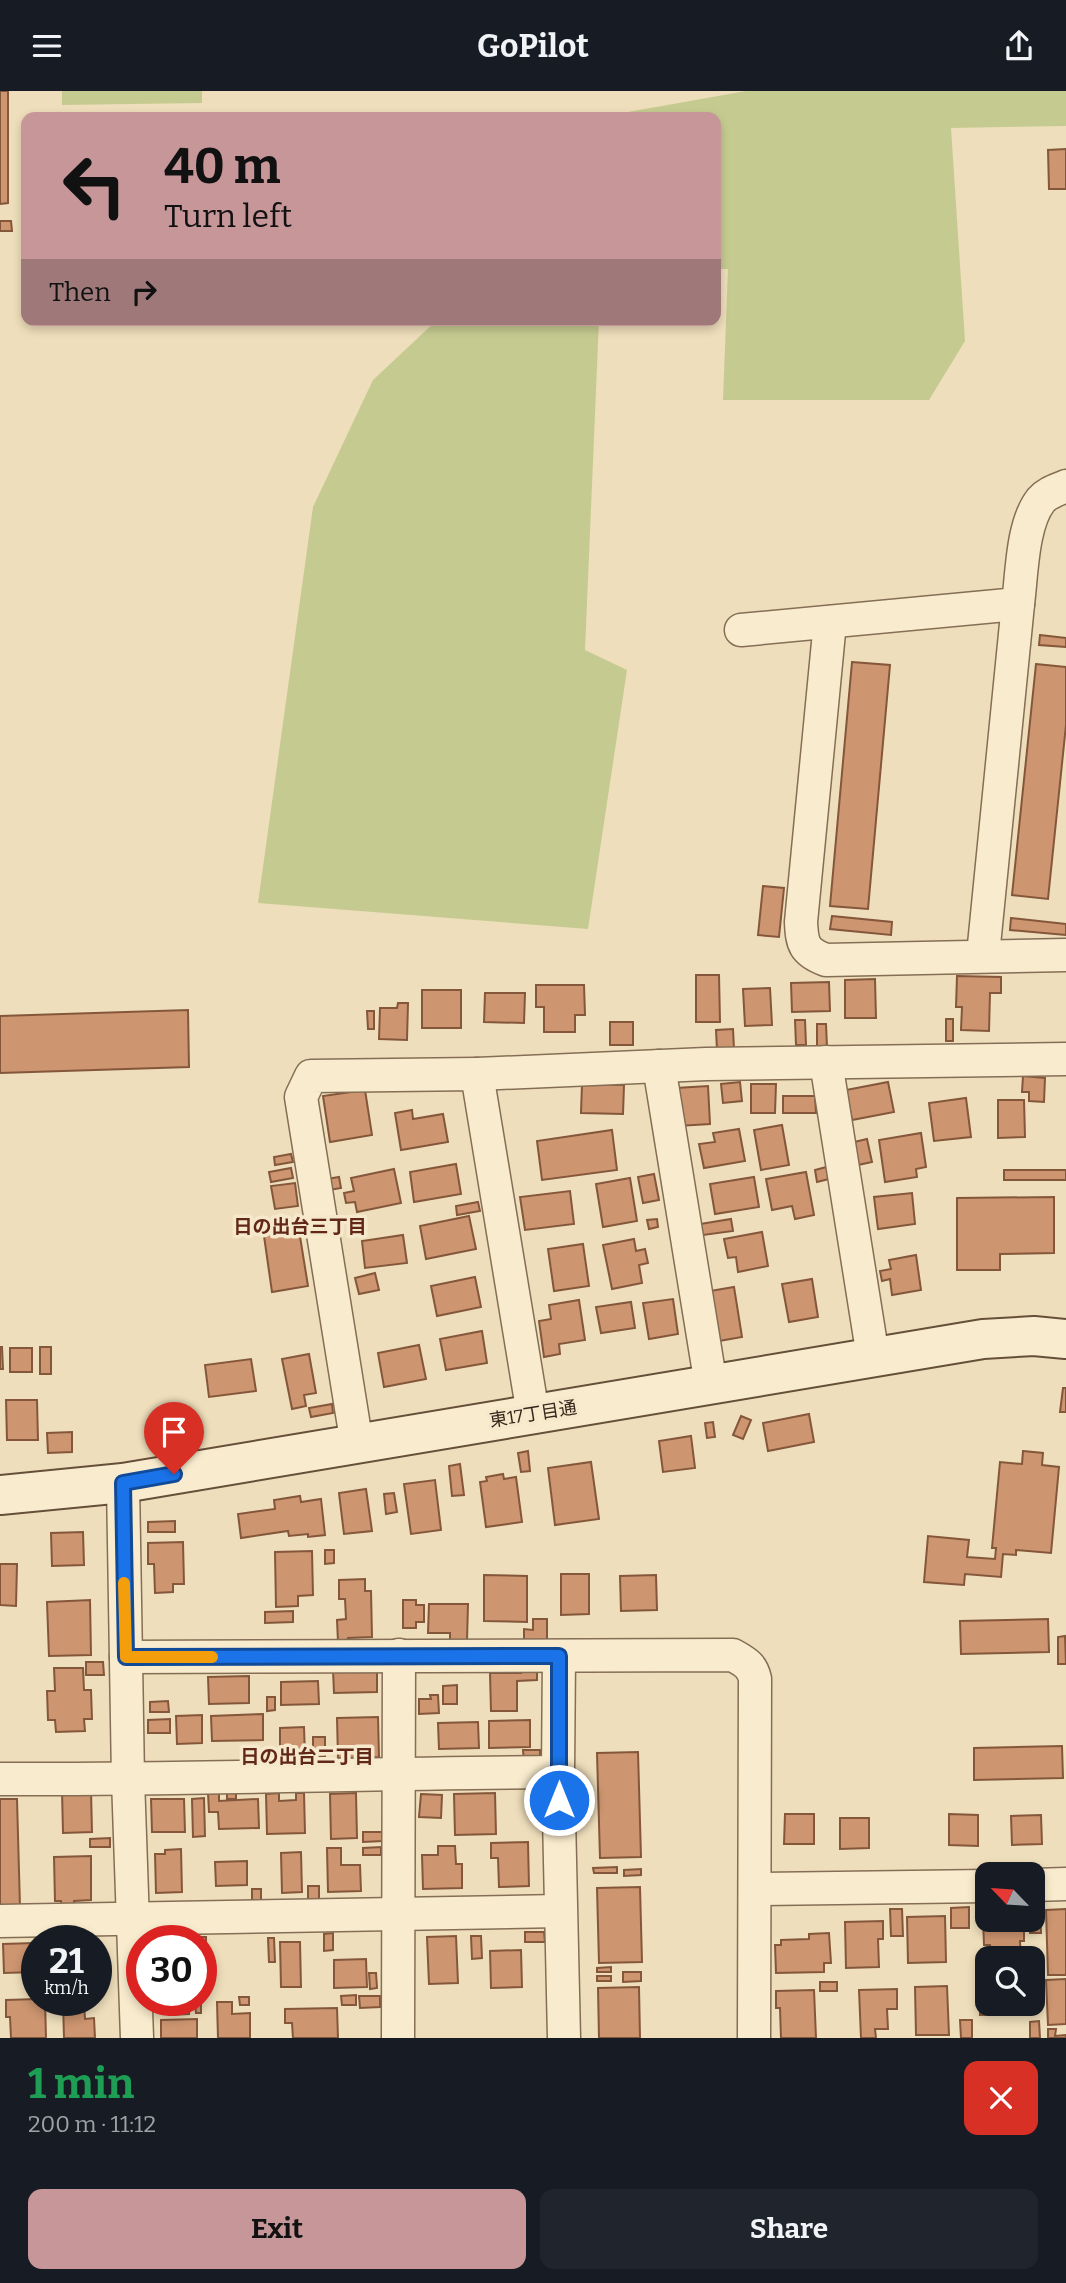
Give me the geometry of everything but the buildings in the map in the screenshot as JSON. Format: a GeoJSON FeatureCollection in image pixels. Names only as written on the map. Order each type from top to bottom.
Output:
{"type":"FeatureCollection","features":[{"type":"Feature","properties":{"kind":"street"},"geometry":{"type":"LineString","coordinates":[[983,955],[1018,604],[1029,524],[1041,500],[1049,492],[1066,486]]}},
{"type":"Feature","properties":{"kind":"street"},"geometry":{"type":"LineString","coordinates":[[741,630],[1018,604]]}},
{"type":"Feature","properties":{"kind":"street"},"geometry":{"type":"LineString","coordinates":[[830,622],[800,922],[802,941],[811,955],[825,960],[1066,955]]}},
{"type":"Feature","properties":{"kind":"street"},"geometry":{"type":"LineString","coordinates":[[357,1445],[301,1097],[311,1076],[477,1074],[826,1062],[1066,1059]]}},
{"type":"Feature","properties":{"kind":"street"},"geometry":{"type":"LineString","coordinates":[[826,1062],[873,1357]]}},
{"type":"Feature","properties":{"kind":"street"},"geometry":{"type":"LineString","coordinates":[[659,1066],[711,1385]]}},
{"type":"Feature","properties":{"kind":"street"},"geometry":{"type":"LineString","coordinates":[[477,1074],[533,1414]]}},
{"type":"Feature","properties":{"kind":"street","name":"東17丁目通"},"geometry":{"type":"LineString","coordinates":[[0,1495],[123,1483],[983,1339],[1034,1336],[1066,1339]]}},
{"type":"Feature","properties":{"kind":"street"},"geometry":{"type":"LineString","coordinates":[[123,1483],[128,1779],[137,2038]]}},
{"type":"Feature","properties":{"kind":"street"},"geometry":{"type":"LineString","coordinates":[[398,2038],[399,1655]]}},
{"type":"Feature","properties":{"kind":"street"},"geometry":{"type":"LineString","coordinates":[[126,1657],[733,1655],[752,1668],[755,1679],[754,2038]]}},
{"type":"Feature","properties":{"kind":"street"},"geometry":{"type":"LineString","coordinates":[[559,1656],[558,1772],[564,2038]]}},
{"type":"Feature","properties":{"kind":"street"},"geometry":{"type":"LineString","coordinates":[[0,1779],[558,1772]]}},
{"type":"Feature","properties":{"kind":"street"},"geometry":{"type":"LineString","coordinates":[[1045,1885],[1066,1884]]}},
{"type":"Feature","properties":{"kind":"street"},"geometry":{"type":"LineString","coordinates":[[755,1889],[975,1886]]}},
{"type":"Feature","properties":{"kind":"street"},"geometry":{"type":"LineString","coordinates":[[0,1921],[560,1911]]}},
{"type":"Feature","properties":{"kind":"green space"},"geometry":{"type":"Polygon","coordinates":[[[62,91],[202,91],[202,103],[62,105],[62,91]]]}},
{"type":"Feature","properties":{"kind":"green space"},"geometry":{"type":"Polygon","coordinates":[[[746,91],[1066,91],[1066,126],[951,128],[965,341],[929,400],[723,400],[728,269],[721,269],[721,112],[628,112],[746,91]]]}},
{"type":"Feature","properties":{"kind":"green space"},"geometry":{"type":"Polygon","coordinates":[[[431,326],[599,326],[585,650],[627,670],[588,929],[258,903],[313,507],[373,380],[431,326]]]}},
{"type":"Feature","properties":{"kind":"slow traffic"},"geometry":{"type":"LineString","coordinates":[[124,1583],[126,1657],[212,1657]]}},
{"type":"Feature","properties":{"kind":"district","name":"日の出台三丁目"},"geometry":{"type":"Point","coordinates":[300,1226]}},
{"type":"Feature","properties":{"kind":"district","name":"日の出台二丁目"},"geometry":{"type":"Point","coordinates":[307,1756]}},
{"type":"Feature","properties":{"kind":"route"},"geometry":{"type":"LineString","coordinates":[[174,1474],[123,1483],[126,1657],[559,1656],[559,1800]]}}]}
